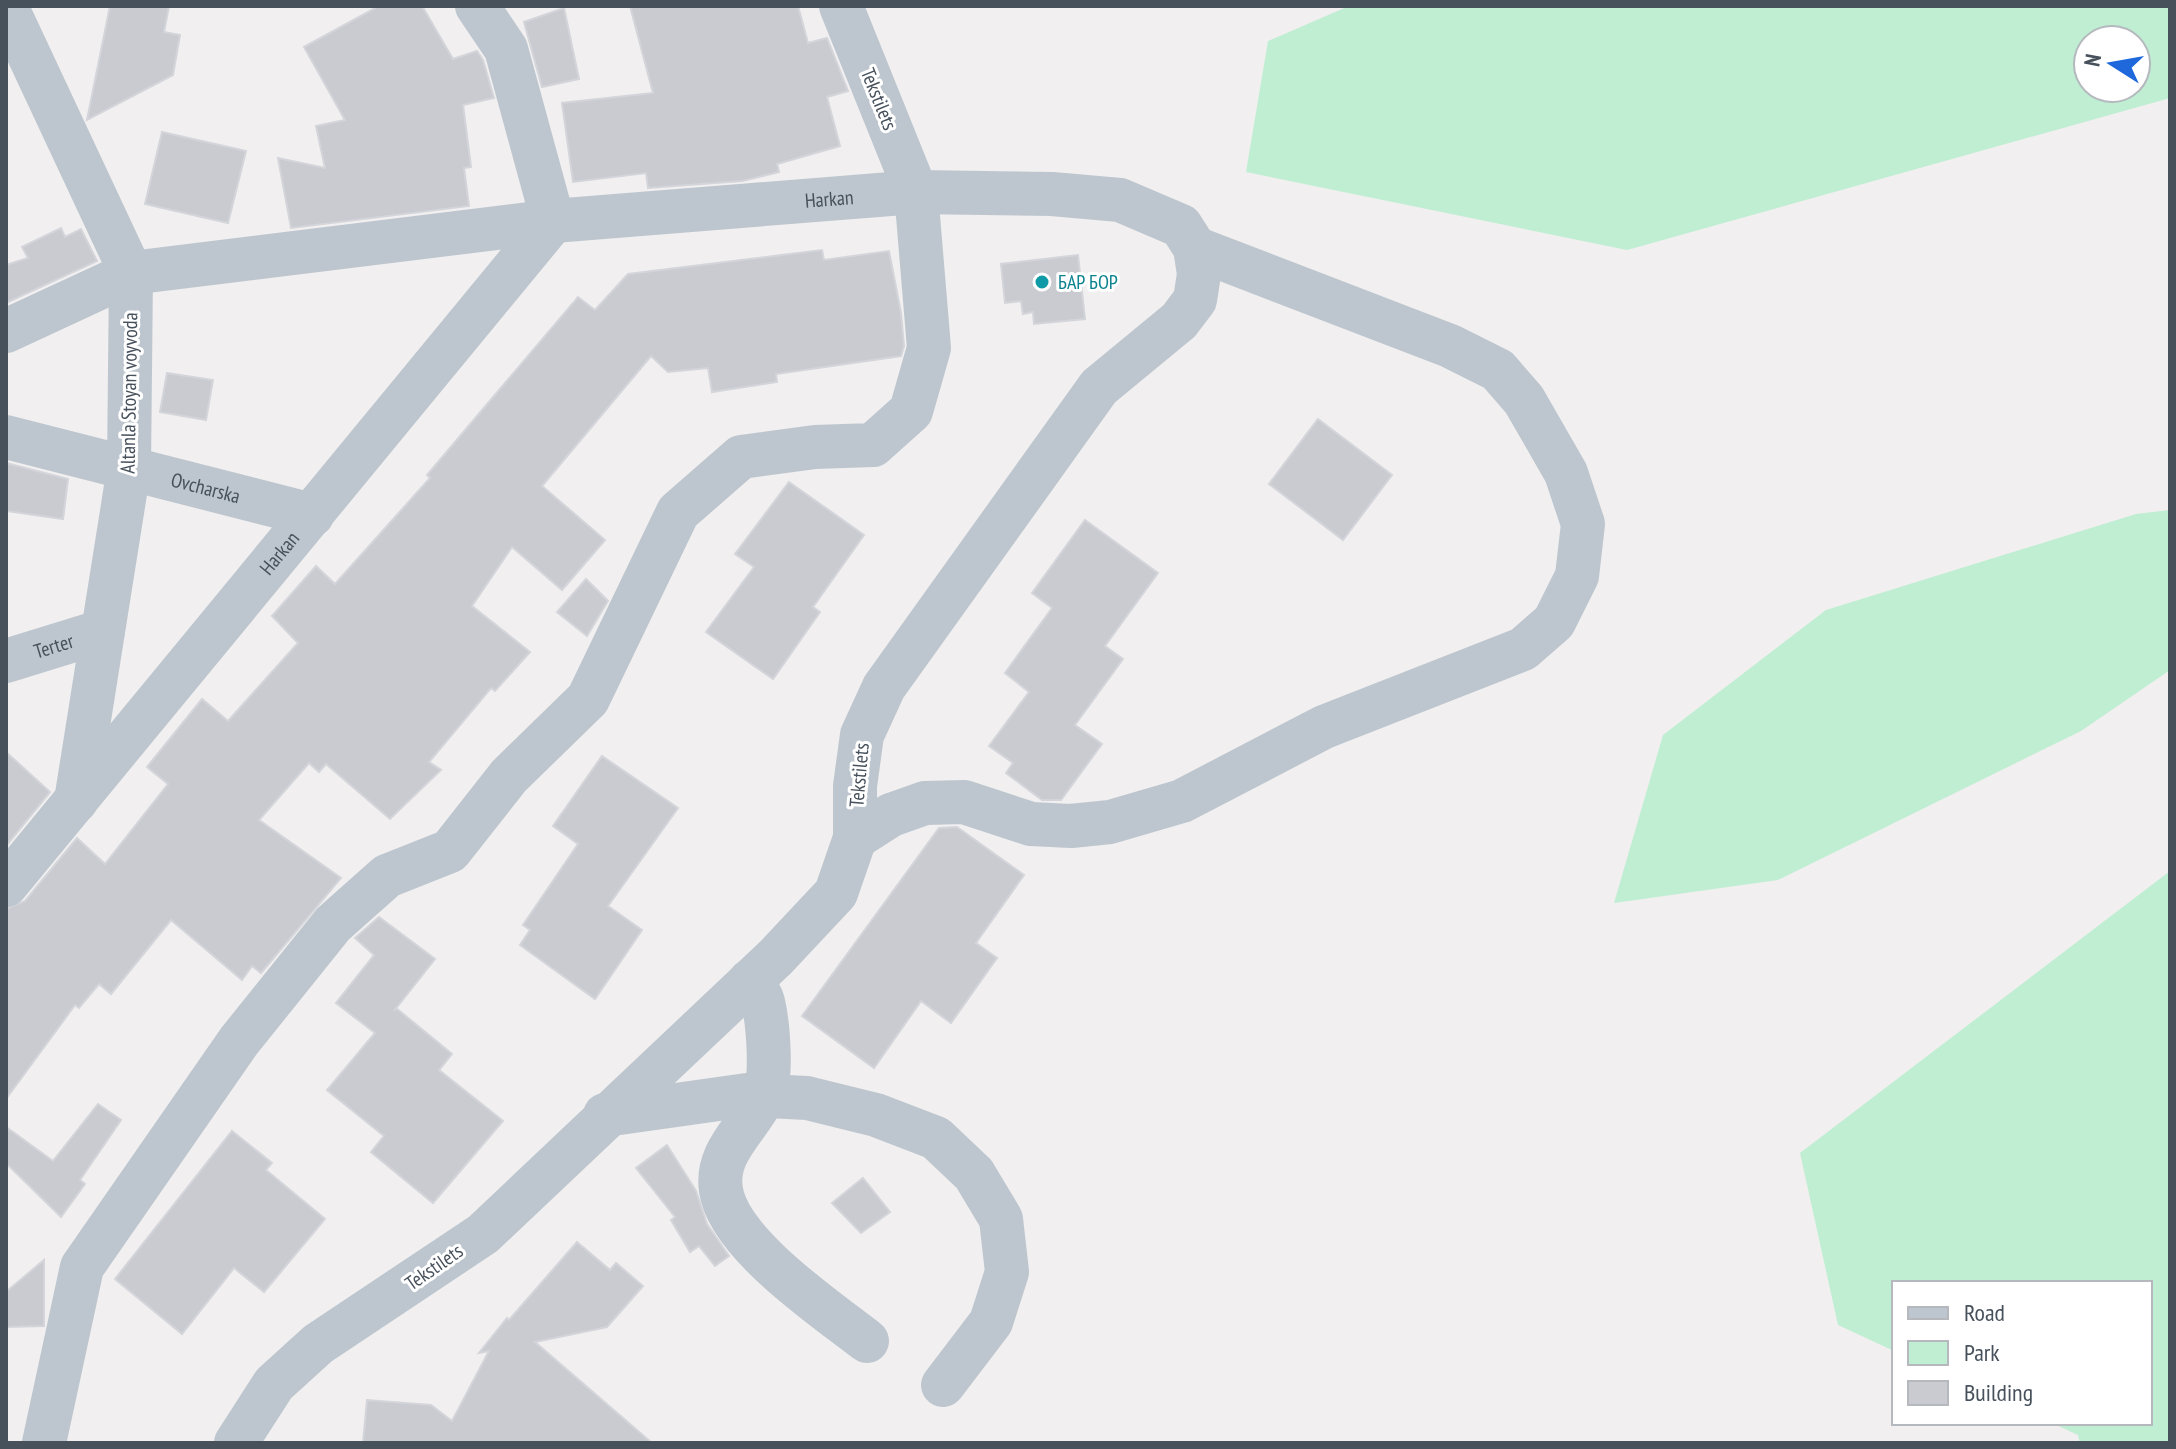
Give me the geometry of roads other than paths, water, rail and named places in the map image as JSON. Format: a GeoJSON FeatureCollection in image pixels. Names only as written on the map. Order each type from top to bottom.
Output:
{"type":"FeatureCollection","features":[{"type":"Feature","properties":{"kind":"street","name":"Altanla Stoyan voyvoda"},"geometry":{"type":"LineString","coordinates":[[6,6],[131,273],[129,468],[76,803]]}},
{"type":"Feature","properties":{"kind":"street"},"geometry":{"type":"LineString","coordinates":[[477,6],[506,49],[553,221]]}},
{"type":"Feature","properties":{"kind":"street","name":"Tekstilets"},"geometry":{"type":"LineString","coordinates":[[44,1443],[82,1267],[239,1041],[333,924],[387,876],[450,851],[509,776],[588,699],[678,512],[741,457],[815,447],[873,445],[911,411],[929,348],[916,192],[841,6]]}},
{"type":"Feature","properties":{"kind":"street","name":"Harkan"},"geometry":{"type":"LineString","coordinates":[[6,331],[131,273],[553,221],[916,192]]}},
{"type":"Feature","properties":{"kind":"street"},"geometry":{"type":"LineString","coordinates":[[855,838],[891,815],[925,803],[964,802],[1031,824],[1071,826],[1110,822],[1182,801],[1324,727],[1523,649],[1554,622],[1577,576],[1583,524],[1566,473],[1524,400],[1498,370],[1450,346],[1195,248],[1181,226],[1120,200],[1052,194],[916,192]]}},
{"type":"Feature","properties":{"kind":"street","name":"Harkan"},"geometry":{"type":"LineString","coordinates":[[6,885],[553,221]]}},
{"type":"Feature","properties":{"kind":"street","name":"Tekstilets"},"geometry":{"type":"LineString","coordinates":[[236,1443],[274,1384],[318,1344],[483,1234],[605,1115],[750,981],[836,893],[855,838],[855,786],[862,735],[884,687],[1099,387],[1179,321],[1195,300],[1199,274],[1195,248]]}},
{"type":"Feature","properties":{"kind":"street","name":"Ovcharska"},"geometry":{"type":"LineString","coordinates":[[6,437],[312,515]]}},
{"type":"Feature","properties":{"kind":"street","name":"Terter"},"geometry":{"type":"LineString","coordinates":[[6,661],[103,631]]}},
{"type":"Feature","properties":{"kind":"street"},"geometry":{"type":"LineString","coordinates":[[750,981],[762,998],[766,1028],[765,1096],[721,1161],[721,1192],[737,1222],[774,1268],[867,1341]]}},
{"type":"Feature","properties":{"kind":"street"},"geometry":{"type":"LineString","coordinates":[[605,1115],[765,1096],[807,1098],[876,1115],[936,1138],[974,1174],[1001,1219],[1007,1272],[991,1322],[943,1385]]}},
{"type":"Feature","properties":{"kind":"place","name":"БАР БОР"},"geometry":{"type":"Point","coordinates":[1042,282]}}]}
